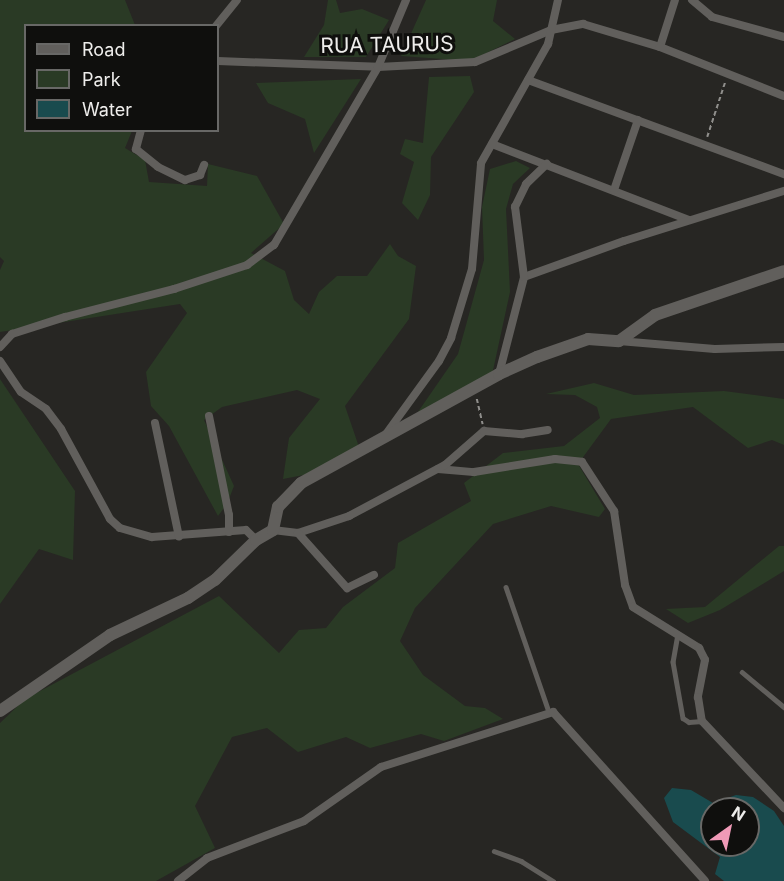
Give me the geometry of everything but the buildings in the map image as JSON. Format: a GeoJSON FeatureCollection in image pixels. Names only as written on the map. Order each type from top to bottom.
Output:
{"type":"FeatureCollection","features":[{"type":"Feature","properties":{"kind":"street"},"geometry":{"type":"LineString","coordinates":[[218,24],[237,0]]}},
{"type":"Feature","properties":{"kind":"street"},"geometry":{"type":"LineString","coordinates":[[0,347],[12,334],[174,289],[247,265],[264,253],[284,234],[378,67],[406,0]]}},
{"type":"Feature","properties":{"kind":"street"},"geometry":{"type":"LineString","coordinates":[[384,437],[439,361],[451,338],[471,269],[477,186],[482,163],[528,80],[551,30],[558,0]]}},
{"type":"Feature","properties":{"kind":"street"},"geometry":{"type":"LineString","coordinates":[[660,47],[675,0]]}},
{"type":"Feature","properties":{"kind":"street"},"geometry":{"type":"LineString","coordinates":[[692,0],[712,16],[784,37]]}},
{"type":"Feature","properties":{"kind":"street","name":"RUA TAURUS"},"geometry":{"type":"LineString","coordinates":[[219,61],[378,67],[475,62],[551,30],[592,25],[660,47],[784,96]]}},
{"type":"Feature","properties":{"kind":"street"},"geometry":{"type":"LineString","coordinates":[[528,80],[784,174]]}},
{"type":"Feature","properties":{"kind":"street"},"geometry":{"type":"LineString","coordinates":[[614,190],[638,120]]}},
{"type":"Feature","properties":{"kind":"street"},"geometry":{"type":"LineString","coordinates":[[140,132],[136,149],[158,167],[185,180],[200,175],[204,165]]}},
{"type":"Feature","properties":{"kind":"street"},"geometry":{"type":"LineString","coordinates":[[492,144],[689,220]]}},
{"type":"Feature","properties":{"kind":"street"},"geometry":{"type":"LineString","coordinates":[[499,374],[524,277],[515,207],[526,184],[547,164]]}},
{"type":"Feature","properties":{"kind":"street"},"geometry":{"type":"LineString","coordinates":[[524,277],[689,220],[784,191]]}},
{"type":"Feature","properties":{"kind":"street"},"geometry":{"type":"LineString","coordinates":[[618,341],[655,315],[784,272]]}},
{"type":"Feature","properties":{"kind":"street"},"geometry":{"type":"LineString","coordinates":[[273,530],[279,507],[291,490],[499,374],[572,344],[588,339],[715,348],[784,347]]}},
{"type":"Feature","properties":{"kind":"street"},"geometry":{"type":"LineString","coordinates":[[0,361],[21,392],[46,409],[61,429],[110,519],[120,528],[136,534],[179,537],[246,530],[256,540]]}},
{"type":"Feature","properties":{"kind":"street"},"geometry":{"type":"LineString","coordinates":[[209,416],[229,515],[229,532]]}},
{"type":"Feature","properties":{"kind":"street"},"geometry":{"type":"LineString","coordinates":[[155,423],[179,537]]}},
{"type":"Feature","properties":{"kind":"street"},"geometry":{"type":"LineString","coordinates":[[0,711],[110,635],[188,598],[215,580],[256,540],[273,530],[298,533],[349,516],[438,469],[484,431],[522,434],[548,430]]}},
{"type":"Feature","properties":{"kind":"street"},"geometry":{"type":"LineString","coordinates":[[438,469],[474,472],[555,459],[582,462],[614,511],[625,585],[633,606],[678,634],[704,654],[698,698],[702,722],[783,804]]}},
{"type":"Feature","properties":{"kind":"street"},"geometry":{"type":"LineString","coordinates":[[298,533],[347,588],[374,575]]}},
{"type":"Feature","properties":{"kind":"street"},"geometry":{"type":"LineString","coordinates":[[178,881],[207,858],[304,821],[374,770],[549,712],[560,716],[705,881]]}},
{"type":"Feature","properties":{"kind":"lane"},"geometry":{"type":"LineString","coordinates":[[506,587],[549,712]]}},
{"type":"Feature","properties":{"kind":"lane"},"geometry":{"type":"LineString","coordinates":[[678,634],[674,662],[683,718],[689,723],[702,722]]}},
{"type":"Feature","properties":{"kind":"lane"},"geometry":{"type":"LineString","coordinates":[[742,672],[784,706]]}},
{"type":"Feature","properties":{"kind":"lane"},"geometry":{"type":"LineString","coordinates":[[494,851],[521,861],[553,881]]}},
{"type":"Feature","properties":{"kind":"path"},"geometry":{"type":"LineString","coordinates":[[704,146],[728,75]]}},
{"type":"Feature","properties":{"kind":"path"},"geometry":{"type":"LineString","coordinates":[[475,389],[484,431]]}},
{"type":"Feature","properties":{"kind":"green space"},"geometry":{"type":"Polygon","coordinates":[[[0,0],[125,0],[135,24],[24,24],[24,132],[132,132],[125,148],[145,160],[149,182],[207,186],[208,164],[257,176],[284,224],[251,253],[285,271],[294,300],[309,314],[319,292],[337,276],[367,276],[390,244],[398,256],[416,266],[409,319],[345,406],[359,447],[309,474],[283,479],[289,438],[320,399],[297,390],[222,407],[204,420],[234,486],[227,504],[218,516],[169,426],[151,406],[146,372],[187,313],[180,304],[0,332],[0,270],[4,261],[0,257],[0,0]]]}},
{"type":"Feature","properties":{"kind":"green space"},"geometry":{"type":"Polygon","coordinates":[[[328,0],[336,0],[340,13],[362,9],[389,20],[366,57],[304,57],[324,25],[328,0]]]}},
{"type":"Feature","properties":{"kind":"green space"},"geometry":{"type":"Polygon","coordinates":[[[426,0],[497,0],[493,21],[515,39],[470,61],[401,56],[426,0]]]}},
{"type":"Feature","properties":{"kind":"green space"},"geometry":{"type":"Polygon","coordinates":[[[470,76],[474,92],[431,157],[430,195],[418,220],[402,203],[414,162],[400,154],[405,139],[423,143],[429,77],[470,76]]]}},
{"type":"Feature","properties":{"kind":"green space"},"geometry":{"type":"Polygon","coordinates":[[[361,79],[314,153],[305,119],[268,103],[256,83],[361,79]]]}},
{"type":"Feature","properties":{"kind":"green space"},"geometry":{"type":"Polygon","coordinates":[[[516,161],[530,168],[513,184],[506,209],[510,292],[492,375],[411,422],[458,354],[484,260],[482,207],[490,169],[516,161]]]}},
{"type":"Feature","properties":{"kind":"green space"},"geometry":{"type":"Polygon","coordinates":[[[0,379],[75,491],[73,560],[39,549],[0,604],[0,379]]]}},
{"type":"Feature","properties":{"kind":"green space"},"geometry":{"type":"Polygon","coordinates":[[[594,383],[634,395],[724,391],[784,399],[784,445],[772,440],[748,448],[693,407],[611,419],[578,464],[605,509],[599,517],[551,506],[493,524],[415,608],[400,641],[423,675],[465,706],[485,708],[503,719],[444,741],[421,734],[370,748],[346,737],[298,752],[267,728],[232,737],[195,806],[215,848],[156,881],[0,881],[0,723],[25,699],[219,596],[279,653],[299,630],[326,628],[343,607],[395,568],[398,543],[471,501],[464,483],[503,453],[564,446],[600,418],[597,407],[575,395],[546,394],[594,383]]]}},
{"type":"Feature","properties":{"kind":"green space"},"geometry":{"type":"Polygon","coordinates":[[[779,546],[784,546],[784,571],[720,610],[688,623],[666,609],[705,607],[779,546]]]}},
{"type":"Feature","properties":{"kind":"water"},"geometry":{"type":"Polygon","coordinates":[[[672,788],[691,790],[703,797],[700,797],[700,842],[673,822],[664,798],[672,788]]]}},
{"type":"Feature","properties":{"kind":"water"},"geometry":{"type":"Polygon","coordinates":[[[736,795],[753,797],[730,797],[736,795]]]}},
{"type":"Feature","properties":{"kind":"water"},"geometry":{"type":"Polygon","coordinates":[[[760,802],[774,811],[784,826],[784,881],[724,881],[715,874],[720,857],[760,857],[760,802]]]}}]}
